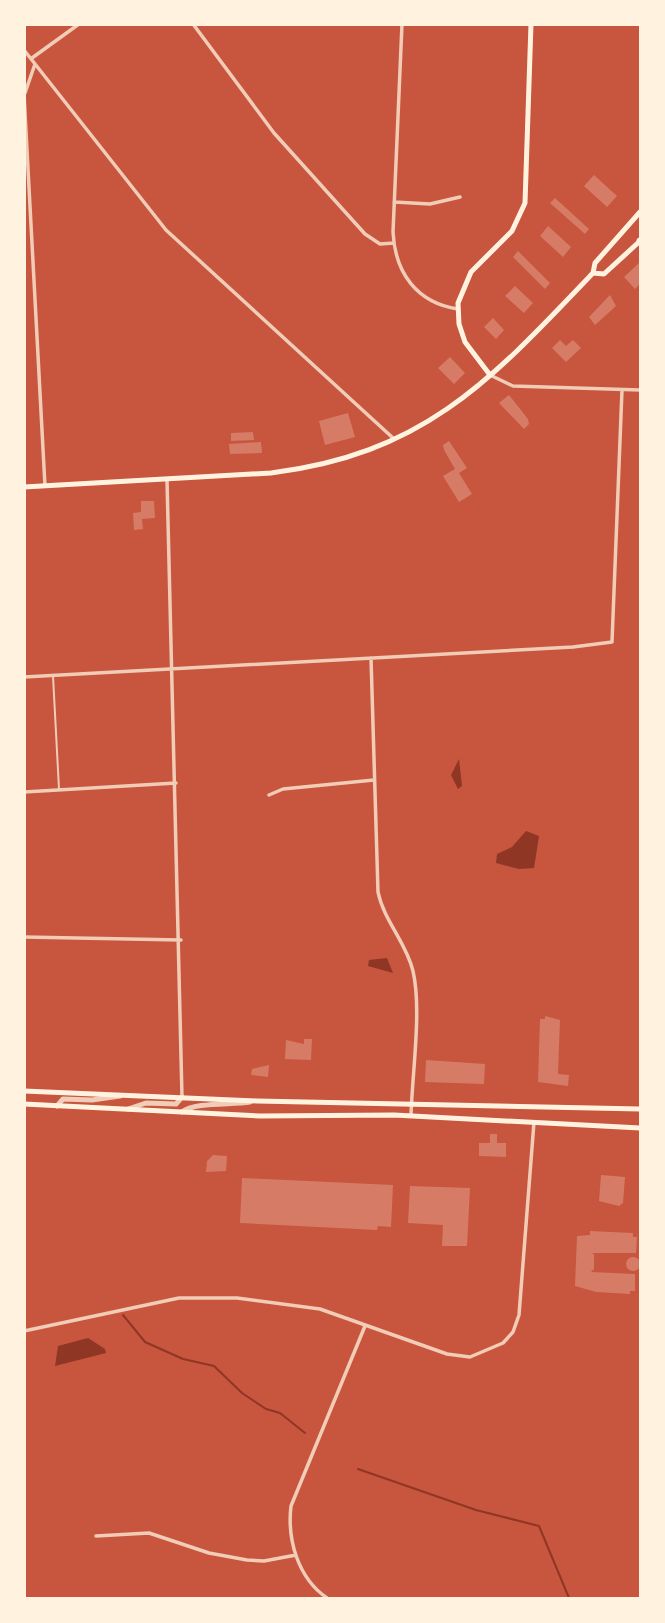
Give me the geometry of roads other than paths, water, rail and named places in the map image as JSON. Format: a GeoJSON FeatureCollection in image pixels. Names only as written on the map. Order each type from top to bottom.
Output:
{"type":"FeatureCollection","features":[{"type":"Feature","properties":{"kind":"main road"},"geometry":{"type":"LineString","coordinates":[[490,375],[465,342],[458,309],[462,287],[471,272],[512,231],[525,204],[531,24]]}},
{"type":"Feature","properties":{"kind":"main road"},"geometry":{"type":"LineString","coordinates":[[24,487],[167,480],[312,467],[394,440],[445,413],[490,375],[593,274],[595,263],[640,212]]}},
{"type":"Feature","properties":{"kind":"main road"},"geometry":{"type":"LineString","coordinates":[[593,274],[604,274],[640,241]]}},
{"type":"Feature","properties":{"kind":"main road"},"geometry":{"type":"LineString","coordinates":[[24,1091],[257,1101],[640,1109]]}},
{"type":"Feature","properties":{"kind":"main road"},"geometry":{"type":"LineString","coordinates":[[24,1104],[182,1112],[411,1116],[640,1128]]}},
{"type":"Feature","properties":{"kind":"street"},"geometry":{"type":"LineString","coordinates":[[45,486],[25,94],[33,61],[79,24]]}},
{"type":"Feature","properties":{"kind":"street"},"geometry":{"type":"LineString","coordinates":[[193,24],[274,133],[365,234],[380,244],[394,243]]}},
{"type":"Feature","properties":{"kind":"street"},"geometry":{"type":"LineString","coordinates":[[401,24],[394,243],[399,265],[419,294],[436,304],[458,309]]}},
{"type":"Feature","properties":{"kind":"street"},"geometry":{"type":"LineString","coordinates":[[24,50],[166,230],[394,440]]}},
{"type":"Feature","properties":{"kind":"street"},"geometry":{"type":"LineString","coordinates":[[394,202],[430,204],[460,197]]}},
{"type":"Feature","properties":{"kind":"street"},"geometry":{"type":"LineString","coordinates":[[490,375],[513,386],[640,390]]}},
{"type":"Feature","properties":{"kind":"street"},"geometry":{"type":"LineString","coordinates":[[24,677],[595,646],[612,642],[622,390]]}},
{"type":"Feature","properties":{"kind":"street"},"geometry":{"type":"LineString","coordinates":[[128,1109],[146,1102],[176,1104],[182,1097],[181,940],[167,480]]}},
{"type":"Feature","properties":{"kind":"street"},"geometry":{"type":"LineString","coordinates":[[371,658],[380,903],[409,959],[415,986],[411,1116]]}},
{"type":"Feature","properties":{"kind":"street"},"geometry":{"type":"LineString","coordinates":[[269,795],[283,789],[374,780]]}},
{"type":"Feature","properties":{"kind":"street"},"geometry":{"type":"LineString","coordinates":[[24,792],[176,783]]}},
{"type":"Feature","properties":{"kind":"street"},"geometry":{"type":"LineString","coordinates":[[24,937],[181,940]]}},
{"type":"Feature","properties":{"kind":"street"},"geometry":{"type":"LineString","coordinates":[[57,1106],[63,1099],[92,1100],[126,1095]]}},
{"type":"Feature","properties":{"kind":"street"},"geometry":{"type":"LineString","coordinates":[[182,1112],[192,1105],[219,1106],[257,1101]]}},
{"type":"Feature","properties":{"kind":"street"},"geometry":{"type":"LineString","coordinates":[[24,1331],[194,1296],[304,1306],[459,1357],[492,1350],[508,1338],[516,1326],[523,1290],[534,1122]]}},
{"type":"Feature","properties":{"kind":"street"},"geometry":{"type":"LineString","coordinates":[[327,1598],[310,1582],[296,1555],[289,1525],[295,1494],[365,1326]]}},
{"type":"Feature","properties":{"kind":"street"},"geometry":{"type":"LineString","coordinates":[[96,1536],[149,1533],[220,1556],[247,1560],[264,1561],[296,1555]]}},
{"type":"Feature","properties":{"kind":"lane"},"geometry":{"type":"LineString","coordinates":[[53,676],[59,790]]}},
{"type":"Feature","properties":{"kind":"waterway"},"geometry":{"type":"LineString","coordinates":[[123,1315],[145,1342],[183,1359],[214,1366],[242,1393],[266,1409],[280,1413],[305,1433]]}},
{"type":"Feature","properties":{"kind":"waterway"},"geometry":{"type":"LineString","coordinates":[[358,1469],[476,1510],[539,1526],[569,1598]]}}]}
